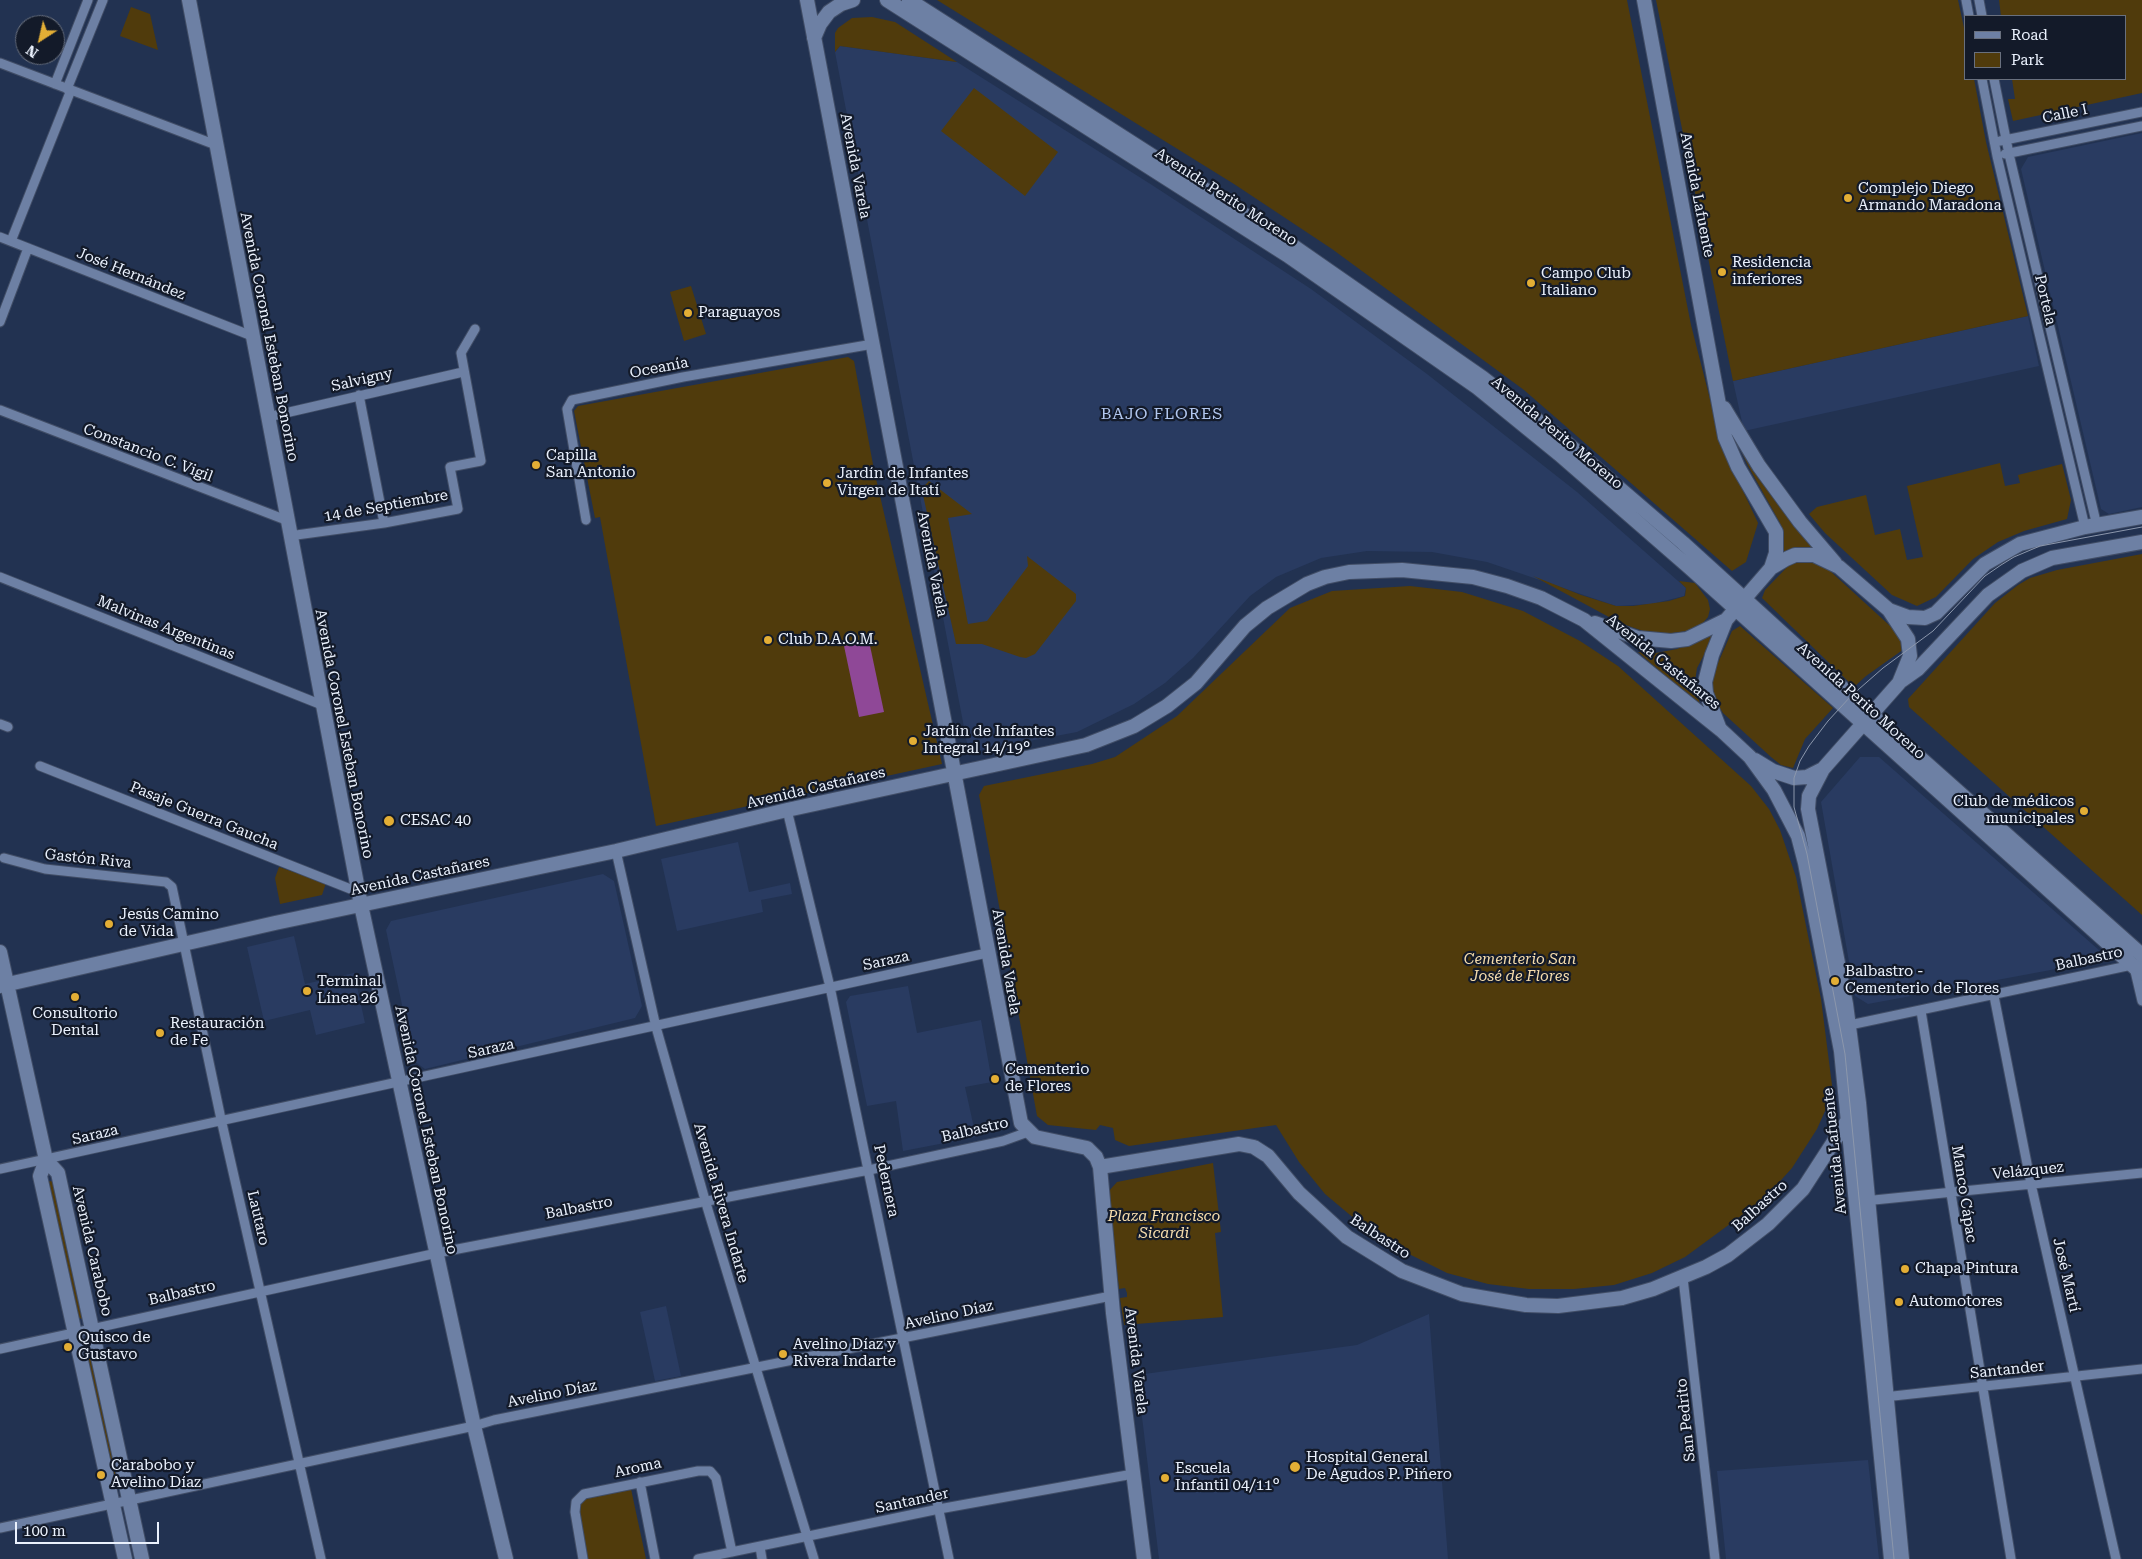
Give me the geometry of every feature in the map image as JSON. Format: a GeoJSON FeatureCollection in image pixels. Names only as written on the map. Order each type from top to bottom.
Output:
{"type":"FeatureCollection","features":[{"type":"Feature","properties":{"kind":"main road","name":"Avenida Coronel Esteban Bonorino"},"geometry":{"type":"LineString","coordinates":[[189,0],[359,898],[474,1426],[506,1559]]}},
{"type":"Feature","properties":{"kind":"main road","name":"Avenida Varela"},"geometry":{"type":"LineString","coordinates":[[806,0],[955,774],[987,953],[1021,1123],[1028,1132]]}},
{"type":"Feature","properties":{"kind":"main road"},"geometry":{"type":"LineString","coordinates":[[814,38],[820,24],[829,12],[841,4],[853,0]]}},
{"type":"Feature","properties":{"kind":"main road","name":"Avenida Perito Moreno"},"geometry":{"type":"LineString","coordinates":[[888,0],[1287,255],[1478,388],[1573,466],[1731,615],[1868,720]]}},
{"type":"Feature","properties":{"kind":"main road","name":"Avenida Perito Moreno"},"geometry":{"type":"LineString","coordinates":[[909,0],[1296,248],[1483,378],[1568,444],[1684,543],[1744,598],[1868,720],[2140,965]]}},
{"type":"Feature","properties":{"kind":"main road","name":"Avenida Lafuente"},"geometry":{"type":"LineString","coordinates":[[1644,0],[1725,436],[1730,452],[1776,532],[1776,553],[1771,568]]}},
{"type":"Feature","properties":{"kind":"main road","name":"Avenida Lafuente"},"geometry":{"type":"LineString","coordinates":[[1718,396],[1734,428],[1759,466],[1800,522],[1838,567]]}},
{"type":"Feature","properties":{"kind":"main road"},"geometry":{"type":"LineString","coordinates":[[1889,610],[1918,619],[1931,616],[1985,564],[2003,552],[2034,539],[2142,517]]}},
{"type":"Feature","properties":{"kind":"main road"},"geometry":{"type":"LineString","coordinates":[[1898,683],[1918,669],[1988,595],[2022,571],[2052,558],[2142,542]]}},
{"type":"Feature","properties":{"kind":"main road"},"geometry":{"type":"LineString","coordinates":[[1731,615],[1771,568],[1795,555],[1804,554],[1822,558],[1838,567],[1889,610],[1908,639],[1910,649],[1908,663],[1898,683]]}},
{"type":"Feature","properties":{"kind":"main road","name":"Avenida Castañares"},"geometry":{"type":"LineString","coordinates":[[3,985],[183,944],[359,898],[616,851],[787,810],[1086,745],[1134,726],[1168,706],[1196,683],[1245,626],[1267,608],[1306,584],[1325,577],[1374,570],[1438,572],[1473,577],[1541,598],[1584,620],[1638,638],[1663,641],[1687,639],[1731,615]]}},
{"type":"Feature","properties":{"kind":"main road","name":"Avenida Lafuente"},"geometry":{"type":"LineString","coordinates":[[1731,615],[1712,655],[1705,682],[1706,693],[1721,730],[1750,757],[1773,771],[1794,778],[1807,777],[1823,769]]}},
{"type":"Feature","properties":{"kind":"main road","name":"Avenida Castañares"},"geometry":{"type":"LineString","coordinates":[[1584,620],[1721,730]]}},
{"type":"Feature","properties":{"kind":"main road","name":"Avenida Lafuente"},"geometry":{"type":"LineString","coordinates":[[1890,1559],[1880,1397],[1861,1201],[1858,1103],[1843,1026],[1808,809],[1809,796],[1823,769],[1868,720],[1898,683]]}},
{"type":"Feature","properties":{"kind":"main road","name":"Avenida Lafuente"},"geometry":{"type":"LineString","coordinates":[[1750,757],[1779,799],[1798,836],[1805,863],[1843,1026],[1847,1121],[1861,1201]]}},
{"type":"Feature","properties":{"kind":"main road","name":"Avenida Carabobo"},"geometry":{"type":"LineString","coordinates":[[0,952],[3,985],[46,1160],[58,1173],[142,1559]]}},
{"type":"Feature","properties":{"kind":"main road","name":"Balbastro"},"geometry":{"type":"LineString","coordinates":[[1028,1132],[1043,1139],[1081,1146],[1096,1157],[1100,1167],[1239,1144],[1254,1147],[1268,1156],[1322,1216],[1373,1255],[1431,1284],[1494,1301],[1526,1305],[1590,1303],[1653,1289],[1684,1278],[1728,1255],[1780,1213],[1803,1189],[1858,1103]]}},
{"type":"Feature","properties":{"kind":"main road","name":"Avenida Carabobo"},"geometry":{"type":"LineString","coordinates":[[46,1160],[40,1176],[125,1559]]}},
{"type":"Feature","properties":{"kind":"main road","name":"Avenida Varela"},"geometry":{"type":"LineString","coordinates":[[1100,1167],[1111,1296],[1144,1559]]}},
{"type":"Feature","properties":{"kind":"main road","name":"Avenida Lafuente"},"geometry":{"type":"LineString","coordinates":[[1880,1397],[1902,1559]]}},
{"type":"Feature","properties":{"kind":"street"},"geometry":{"type":"LineString","coordinates":[[55,84],[88,0]]}},
{"type":"Feature","properties":{"kind":"street"},"geometry":{"type":"LineString","coordinates":[[10,241],[103,0]]}},
{"type":"Feature","properties":{"kind":"street"},"geometry":{"type":"LineString","coordinates":[[1966,0],[1969,15]]}},
{"type":"Feature","properties":{"kind":"street"},"geometry":{"type":"LineString","coordinates":[[1979,0],[1982,15]]}},
{"type":"Feature","properties":{"kind":"street"},"geometry":{"type":"LineString","coordinates":[[0,63],[216,145]]}},
{"type":"Feature","properties":{"kind":"street","name":"Portela"},"geometry":{"type":"LineString","coordinates":[[1982,80],[1997,156],[2091,526]]}},
{"type":"Feature","properties":{"kind":"street","name":"Portela"},"geometry":{"type":"LineString","coordinates":[[1994,80],[2091,526]]}},
{"type":"Feature","properties":{"kind":"street","name":"Calle I"},"geometry":{"type":"LineString","coordinates":[[1994,143],[2142,112]]}},
{"type":"Feature","properties":{"kind":"street","name":"Calle I"},"geometry":{"type":"LineString","coordinates":[[1997,156],[2142,126]]}},
{"type":"Feature","properties":{"kind":"street","name":"José Hernández"},"geometry":{"type":"LineString","coordinates":[[0,236],[252,336]]}},
{"type":"Feature","properties":{"kind":"street"},"geometry":{"type":"LineString","coordinates":[[0,322],[28,248]]}},
{"type":"Feature","properties":{"kind":"street","name":"14 de Septiembre"},"geometry":{"type":"LineString","coordinates":[[289,536],[384,523],[458,509],[450,467],[481,461],[461,353],[475,329]]}},
{"type":"Feature","properties":{"kind":"street","name":"Oceanía"},"geometry":{"type":"LineString","coordinates":[[586,520],[567,410],[572,400],[682,377],[873,344]]}},
{"type":"Feature","properties":{"kind":"street","name":"Salvigny"},"geometry":{"type":"LineString","coordinates":[[268,417],[463,372]]}},
{"type":"Feature","properties":{"kind":"street"},"geometry":{"type":"LineString","coordinates":[[359,395],[384,523]]}},
{"type":"Feature","properties":{"kind":"street","name":"Constancio C. Vigil"},"geometry":{"type":"LineString","coordinates":[[0,410],[286,520]]}},
{"type":"Feature","properties":{"kind":"street","name":"Malvinas Argentinas"},"geometry":{"type":"LineString","coordinates":[[0,577],[322,704]]}},
{"type":"Feature","properties":{"kind":"street","name":"Pasaje Guerra Gaucha"},"geometry":{"type":"LineString","coordinates":[[40,766],[359,898]]}},
{"type":"Feature","properties":{"kind":"street","name":"Pedernera"},"geometry":{"type":"LineString","coordinates":[[787,810],[830,987],[870,1170],[949,1559]]}},
{"type":"Feature","properties":{"kind":"street","name":"Avenida Rivera Indarte"},"geometry":{"type":"LineString","coordinates":[[616,851],[656,1027],[705,1200],[814,1559]]}},
{"type":"Feature","properties":{"kind":"street","name":"Gastón Riva"},"geometry":{"type":"LineString","coordinates":[[4,858],[45,869],[170,883]]}},
{"type":"Feature","properties":{"kind":"street","name":"Lautaro"},"geometry":{"type":"LineString","coordinates":[[170,883],[221,1120],[262,1292],[321,1559]]}},
{"type":"Feature","properties":{"kind":"street","name":"Saraza"},"geometry":{"type":"LineString","coordinates":[[0,1169],[656,1027],[987,953]]}},
{"type":"Feature","properties":{"kind":"street"},"geometry":{"type":"LineString","coordinates":[[2140,965],[2141,996]]}},
{"type":"Feature","properties":{"kind":"street","name":"Balbastro"},"geometry":{"type":"LineString","coordinates":[[1843,1026],[2140,965]]}},
{"type":"Feature","properties":{"kind":"street","name":"José Martí"},"geometry":{"type":"LineString","coordinates":[[1994,996],[2031,1184],[2116,1559]]}},
{"type":"Feature","properties":{"kind":"street","name":"Manco Cápac"},"geometry":{"type":"LineString","coordinates":[[1921,1011],[1949,1192],[2011,1559]]}},
{"type":"Feature","properties":{"kind":"street","name":"Balbastro"},"geometry":{"type":"LineString","coordinates":[[0,1349],[437,1253],[705,1200],[870,1170],[1003,1142],[1028,1132]]}},
{"type":"Feature","properties":{"kind":"street","name":"Velázquez"},"geometry":{"type":"LineString","coordinates":[[1861,1201],[2142,1173]]}},
{"type":"Feature","properties":{"kind":"street","name":"San Pedrito"},"geometry":{"type":"LineString","coordinates":[[1684,1278],[1716,1559]]}},
{"type":"Feature","properties":{"kind":"street","name":"Avelino Díaz"},"geometry":{"type":"LineString","coordinates":[[0,1528],[504,1418],[905,1339],[1111,1296]]}},
{"type":"Feature","properties":{"kind":"street","name":"Santander"},"geometry":{"type":"LineString","coordinates":[[1880,1397],[2142,1369]]}},
{"type":"Feature","properties":{"kind":"street","name":"Aroma"},"geometry":{"type":"LineString","coordinates":[[583,1559],[575,1512],[576,1502],[584,1494],[698,1470],[710,1471],[716,1478],[732,1552]]}},
{"type":"Feature","properties":{"kind":"street","name":"Santander"},"geometry":{"type":"LineString","coordinates":[[698,1559],[721,1557],[732,1552],[939,1509],[1134,1474]]}},
{"type":"Feature","properties":{"kind":"street"},"geometry":{"type":"LineString","coordinates":[[640,1482],[655,1559]]}},
{"type":"Feature","properties":{"kind":"street"},"geometry":{"type":"LineString","coordinates":[[760,1547],[762,1559]]}},
{"type":"Feature","properties":{"kind":"shaded area"},"geometry":{"type":"Polygon","coordinates":[[[840,46],[957,62],[1152,185],[1311,289],[1427,374],[1577,492],[1686,588],[1684,596],[1652,604],[1616,606],[1487,562],[1432,552],[1367,551],[1321,558],[1276,577],[1250,596],[1193,658],[1165,683],[1134,704],[1077,732],[976,751],[967,743],[835,52],[840,46]]]}},
{"type":"Feature","properties":{"kind":"shaded area"},"geometry":{"type":"Polygon","coordinates":[[[2142,133],[2142,507],[2109,514],[2101,509],[2021,169],[2028,157],[2142,133]]]}},
{"type":"Feature","properties":{"kind":"shaded area"},"geometry":{"type":"Polygon","coordinates":[[[2028,316],[2039,366],[1744,431],[1733,381],[2028,316]]]}},
{"type":"Feature","properties":{"kind":"shaded area"},"geometry":{"type":"Polygon","coordinates":[[[869,641],[884,712],[859,717],[844,646],[869,641]]]}},
{"type":"Feature","properties":{"kind":"shaded area"},"geometry":{"type":"Polygon","coordinates":[[[1860,757],[1879,757],[2100,951],[2099,961],[1868,1004],[1855,996],[1821,802],[1860,757]]]}},
{"type":"Feature","properties":{"kind":"shaded area"},"geometry":{"type":"Polygon","coordinates":[[[738,842],[749,892],[790,883],[792,894],[761,900],[763,912],[677,931],[661,859],[738,842]]]}},
{"type":"Feature","properties":{"kind":"shaded area"},"geometry":{"type":"Polygon","coordinates":[[[603,874],[614,881],[642,1006],[635,1018],[425,1069],[414,1061],[386,930],[391,921],[603,874]]]}},
{"type":"Feature","properties":{"kind":"shaded area","name":"Terminal Línea 26"},"geometry":{"type":"Polygon","coordinates":[[[294,936],[305,984],[354,973],[365,1023],[316,1035],[310,1010],[264,1021],[247,947],[294,936]]]}},
{"type":"Feature","properties":{"kind":"shaded area"},"geometry":{"type":"Polygon","coordinates":[[[908,986],[917,1033],[981,1020],[992,1082],[965,1087],[976,1137],[903,1151],[896,1101],[867,1106],[846,1002],[850,996],[908,986]]]}},
{"type":"Feature","properties":{"kind":"shaded area"},"geometry":{"type":"Polygon","coordinates":[[[666,1306],[681,1376],[655,1381],[640,1312],[666,1306]]]}},
{"type":"Feature","properties":{"kind":"shaded area","name":"Hospital General De Agudos P. Pińero"},"geometry":{"type":"Polygon","coordinates":[[[1429,1314],[1448,1559],[1159,1559],[1137,1375],[1357,1345],[1429,1314]]]}},
{"type":"Feature","properties":{"kind":"shaded area"},"geometry":{"type":"Polygon","coordinates":[[[1868,1460],[1879,1559],[1726,1559],[1717,1471],[1868,1460]]]}},
{"type":"Feature","properties":{"kind":"green space","name":"Campo Club Italiano"},"geometry":{"type":"Polygon","coordinates":[[[937,0],[1627,0],[1691,325],[1722,446],[1758,523],[1746,562],[1732,571],[1524,390],[1332,249],[1234,184],[937,0]]]}},
{"type":"Feature","properties":{"kind":"green space","name":"Complejo Diego Armando Maradona"},"geometry":{"type":"Polygon","coordinates":[[[1656,0],[1958,0],[1964,28],[1964,80],[1974,80],[1986,142],[2028,316],[1733,381],[1656,0]]]}},
{"type":"Feature","properties":{"kind":"green space"},"geometry":{"type":"Polygon","coordinates":[[[1999,0],[2142,0],[2142,93],[2013,121],[2008,99],[2015,99],[2012,80],[2127,80],[2127,15],[2001,15],[1999,0]]]}},
{"type":"Feature","properties":{"kind":"green space"},"geometry":{"type":"Polygon","coordinates":[[[131,7],[150,14],[158,50],[120,36],[131,7]]]}},
{"type":"Feature","properties":{"kind":"green space"},"geometry":{"type":"Polygon","coordinates":[[[872,17],[895,22],[957,62],[840,46],[835,52],[835,33],[838,28],[852,18],[872,17]]]}},
{"type":"Feature","properties":{"kind":"green space"},"geometry":{"type":"Polygon","coordinates":[[[974,88],[1058,152],[1025,196],[941,131],[974,88]]]}},
{"type":"Feature","properties":{"kind":"green space","name":"Paraguayos"},"geometry":{"type":"Polygon","coordinates":[[[691,286],[706,334],[684,341],[670,292],[691,286]]]}},
{"type":"Feature","properties":{"kind":"green space","name":"Club D.A.O.M."},"geometry":{"type":"Polygon","coordinates":[[[848,357],[854,361],[874,470],[942,764],[656,826],[600,517],[595,518],[574,411],[578,406],[848,357]]]}},
{"type":"Feature","properties":{"kind":"green space"},"geometry":{"type":"Polygon","coordinates":[[[1731,429],[1817,547],[1801,547],[1783,555],[1784,539],[1780,523],[1748,466],[1731,429]]]}},
{"type":"Feature","properties":{"kind":"green space"},"geometry":{"type":"Polygon","coordinates":[[[2000,463],[2005,486],[2020,483],[2018,475],[2062,464],[2071,500],[2067,519],[2024,531],[1998,542],[1973,559],[1936,597],[1917,606],[1892,595],[1825,533],[1809,514],[1817,507],[1866,495],[1875,535],[1900,529],[1907,560],[1923,557],[1907,486],[2000,463]]]}},
{"type":"Feature","properties":{"kind":"green space"},"geometry":{"type":"Polygon","coordinates":[[[929,481],[972,514],[948,518],[968,624],[987,621],[1028,566],[1027,556],[1076,594],[1076,601],[1035,654],[1026,658],[982,644],[956,644],[923,495],[923,487],[929,481]]]}},
{"type":"Feature","properties":{"kind":"green space","name":"Club de médicos municipales"},"geometry":{"type":"Polygon","coordinates":[[[2142,554],[2142,915],[1909,707],[1908,699],[1995,603],[2018,585],[2030,578],[2057,570],[2142,554]]]}},
{"type":"Feature","properties":{"kind":"green space"},"geometry":{"type":"Polygon","coordinates":[[[1811,559],[1829,570],[1900,635],[1904,649],[1854,687],[1762,598],[1765,590],[1791,563],[1811,559]]]}},
{"type":"Feature","properties":{"kind":"green space"},"geometry":{"type":"Polygon","coordinates":[[[1533,576],[1581,595],[1616,606],[1633,606],[1669,601],[1685,596],[1686,588],[1679,581],[1695,583],[1708,600],[1710,609],[1708,617],[1701,625],[1687,631],[1665,634],[1646,632],[1620,623],[1533,576]]]}},
{"type":"Feature","properties":{"kind":"green space","name":"Cementerio San José de Flores"},"geometry":{"type":"Polygon","coordinates":[[[1410,586],[1462,592],[1523,611],[1580,641],[1618,666],[1751,786],[1769,809],[1780,830],[1796,877],[1821,999],[1833,1093],[1817,1129],[1792,1168],[1764,1199],[1685,1257],[1652,1273],[1614,1285],[1574,1289],[1529,1289],[1488,1284],[1447,1273],[1401,1250],[1362,1225],[1325,1194],[1299,1162],[1276,1125],[1129,1146],[1115,1140],[1113,1128],[1100,1125],[1096,1130],[1048,1125],[1037,1116],[979,795],[984,786],[1092,764],[1115,757],[1177,716],[1290,608],[1332,591],[1410,586]]]}},
{"type":"Feature","properties":{"kind":"green space"},"geometry":{"type":"Polygon","coordinates":[[[1740,626],[1833,708],[1805,739],[1793,768],[1781,765],[1771,757],[1723,713],[1713,697],[1711,679],[1732,631],[1740,626]]]}},
{"type":"Feature","properties":{"kind":"green space"},"geometry":{"type":"Polygon","coordinates":[[[1712,633],[1713,638],[1697,668],[1695,681],[1699,706],[1638,652],[1656,653],[1677,649],[1712,633]]]}},
{"type":"Feature","properties":{"kind":"green space"},"geometry":{"type":"Polygon","coordinates":[[[279,867],[326,883],[322,895],[280,904],[275,878],[279,867]]]}},
{"type":"Feature","properties":{"kind":"green space","name":"Plaza Francisco Sicardi"},"geometry":{"type":"Polygon","coordinates":[[[1213,1163],[1221,1232],[1215,1233],[1223,1317],[1124,1325],[1120,1298],[1127,1297],[1127,1293],[1125,1288],[1119,1289],[1108,1192],[1117,1182],[1213,1163]]]}},
{"type":"Feature","properties":{"kind":"green space"},"geometry":{"type":"Polygon","coordinates":[[[50,1181],[54,1182],[86,1316],[83,1319],[79,1318],[46,1184],[50,1181]]]}},
{"type":"Feature","properties":{"kind":"green space"},"geometry":{"type":"Polygon","coordinates":[[[89,1348],[93,1350],[120,1480],[117,1483],[113,1482],[83,1352],[89,1348]]]}},
{"type":"Feature","properties":{"kind":"green space"},"geometry":{"type":"Polygon","coordinates":[[[631,1489],[646,1559],[583,1559],[573,1499],[631,1489]]]}},
{"type":"Feature","properties":{"kind":"tram line"},"geometry":{"type":"LineString","coordinates":[[1894,1559],[1845,1054],[1807,854],[1794,807],[1794,778],[1800,761],[1809,746],[1828,721],[1851,696],[1883,668],[1933,631],[1985,576],[2014,557],[2040,546],[2142,527]]}},
{"type":"Feature","properties":{"kind":"place","name":"Complejo Diego Armando Maradona"},"geometry":{"type":"Point","coordinates":[1848,198]}},
{"type":"Feature","properties":{"kind":"place","name":"Residencia inferiores"},"geometry":{"type":"Point","coordinates":[1722,272]}},
{"type":"Feature","properties":{"kind":"place","name":"Campo Club Italiano"},"geometry":{"type":"Point","coordinates":[1531,283]}},
{"type":"Feature","properties":{"kind":"place","name":"Paraguayos"},"geometry":{"type":"Point","coordinates":[688,313]}},
{"type":"Feature","properties":{"kind":"place","name":"Capilla San Antonio"},"geometry":{"type":"Point","coordinates":[536,465]}},
{"type":"Feature","properties":{"kind":"place","name":"Jardín de Infantes Virgen de Itatí"},"geometry":{"type":"Point","coordinates":[827,483]}},
{"type":"Feature","properties":{"kind":"place","name":"Club D.A.O.M."},"geometry":{"type":"Point","coordinates":[768,640]}},
{"type":"Feature","properties":{"kind":"place","name":"Jardín de Infantes Integral 14/19°"},"geometry":{"type":"Point","coordinates":[913,741]}},
{"type":"Feature","properties":{"kind":"place","name":"Club de médicos municipales"},"geometry":{"type":"Point","coordinates":[2084,811]}},
{"type":"Feature","properties":{"kind":"place","name":"CESAC 40"},"geometry":{"type":"Point","coordinates":[389,821]}},
{"type":"Feature","properties":{"kind":"place","name":"Jesús Camino de Vida"},"geometry":{"type":"Point","coordinates":[109,924]}},
{"type":"Feature","properties":{"kind":"place","name":"Balbastro - Cementerio de Flores"},"geometry":{"type":"Point","coordinates":[1835,981]}},
{"type":"Feature","properties":{"kind":"place","name":"Terminal Línea 26"},"geometry":{"type":"Point","coordinates":[307,991]}},
{"type":"Feature","properties":{"kind":"place","name":"Consultorio Dental"},"geometry":{"type":"Point","coordinates":[75,997]}},
{"type":"Feature","properties":{"kind":"place","name":"Restauración de Fe"},"geometry":{"type":"Point","coordinates":[160,1033]}},
{"type":"Feature","properties":{"kind":"place","name":"Cementerio de Flores"},"geometry":{"type":"Point","coordinates":[995,1079]}},
{"type":"Feature","properties":{"kind":"place","name":"Chapa Pintura"},"geometry":{"type":"Point","coordinates":[1905,1269]}},
{"type":"Feature","properties":{"kind":"place","name":"Automotores"},"geometry":{"type":"Point","coordinates":[1899,1302]}},
{"type":"Feature","properties":{"kind":"place","name":"Quisco de Gustavo"},"geometry":{"type":"Point","coordinates":[68,1347]}},
{"type":"Feature","properties":{"kind":"place","name":"Avelino Díaz y Rivera Indarte"},"geometry":{"type":"Point","coordinates":[783,1354]}},
{"type":"Feature","properties":{"kind":"place","name":"Hospital General De Agudos P. Pińero"},"geometry":{"type":"Point","coordinates":[1295,1467]}},
{"type":"Feature","properties":{"kind":"place","name":"Carabobo y Avelino Díaz"},"geometry":{"type":"Point","coordinates":[101,1475]}},
{"type":"Feature","properties":{"kind":"place","name":"Escuela Infantil 04/11°"},"geometry":{"type":"Point","coordinates":[1165,1478]}},
{"type":"Feature","properties":{"kind":"district","name":"BAJO FLORES"},"geometry":{"type":"Point","coordinates":[1162,414]}}]}
